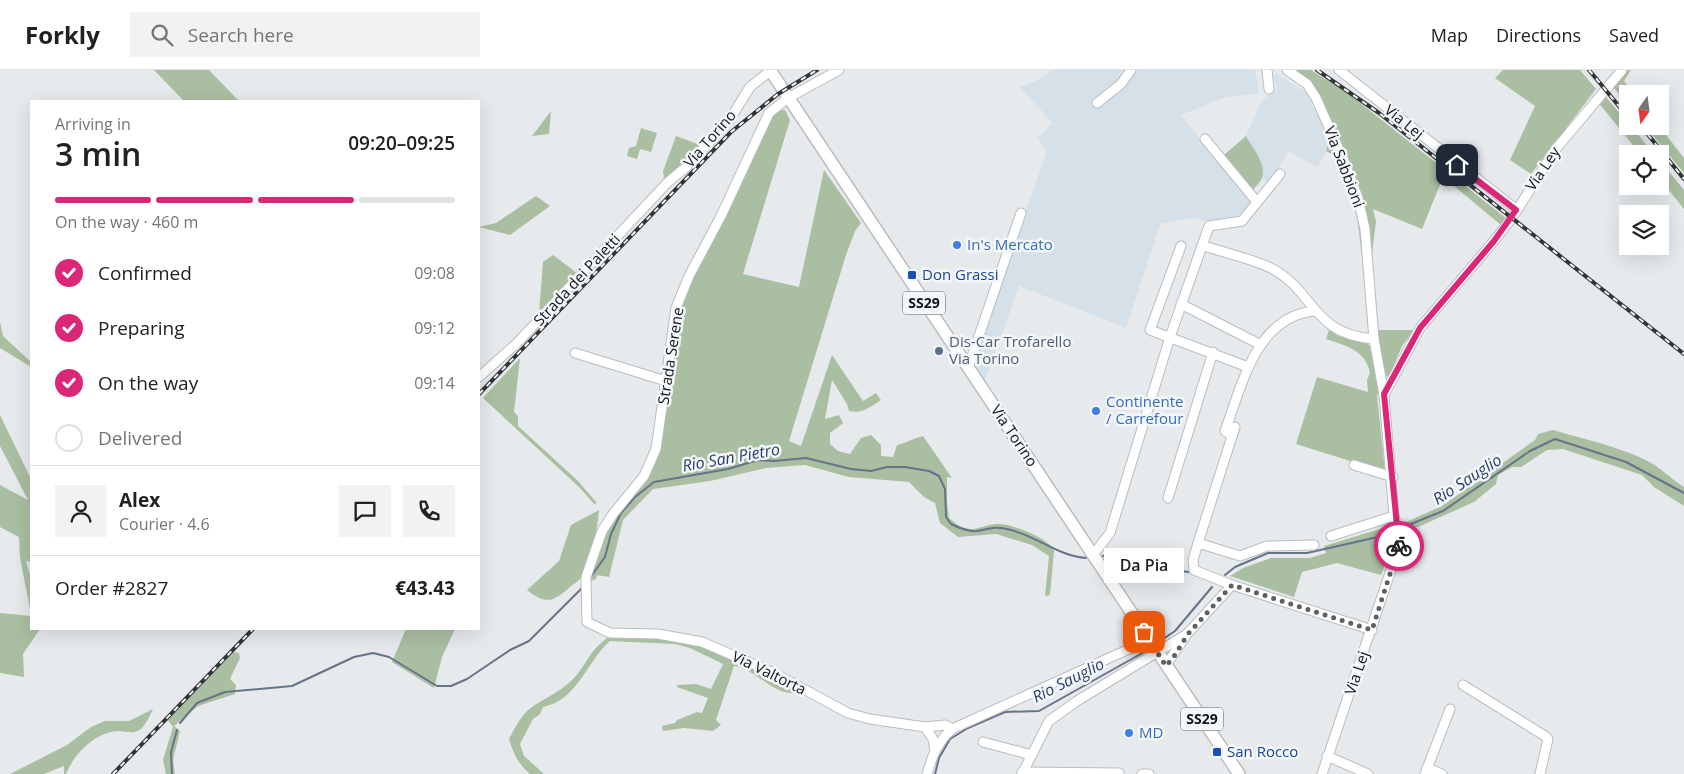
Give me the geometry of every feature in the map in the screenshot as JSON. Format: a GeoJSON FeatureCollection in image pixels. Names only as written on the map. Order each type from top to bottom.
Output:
{"type":"FeatureCollection","features":[{"type":"Feature","properties":{"kind":"main road","name":"Via Torino"},"geometry":{"type":"LineString","coordinates":[[770,71],[1239,774]]}},
{"type":"Feature","properties":{"kind":"street"},"geometry":{"type":"LineString","coordinates":[[788,98],[839,70]]}},
{"type":"Feature","properties":{"kind":"street"},"geometry":{"type":"LineString","coordinates":[[1097,102],[1121,84],[1131,70]]}},
{"type":"Feature","properties":{"kind":"street"},"geometry":{"type":"LineString","coordinates":[[1267,70],[1269,89]]}},
{"type":"Feature","properties":{"kind":"street","name":"Via Sabbioni"},"geometry":{"type":"LineString","coordinates":[[1287,70],[1307,84],[1316,98],[1345,163],[1358,198],[1365,229],[1374,339],[1384,394]]}},
{"type":"Feature","properties":{"kind":"street","name":"Via Lej"},"geometry":{"type":"LineString","coordinates":[[1338,70],[1516,210]]}},
{"type":"Feature","properties":{"kind":"street","name":"Via Ley"},"geometry":{"type":"LineString","coordinates":[[1384,394],[1420,328],[1494,241],[1555,150],[1622,70]]}},
{"type":"Feature","properties":{"kind":"street","name":"Via Torino"},"geometry":{"type":"LineString","coordinates":[[668,182],[691,163],[714,139],[730,120],[750,87],[770,71]]}},
{"type":"Feature","properties":{"kind":"street","name":"Strada Serene"},"geometry":{"type":"LineString","coordinates":[[610,633],[586,622],[586,577],[588,570],[602,531],[651,464],[659,435],[676,308],[680,296],[721,216],[762,125],[769,113],[788,98]]}},
{"type":"Feature","properties":{"kind":"street"},"geometry":{"type":"LineString","coordinates":[[1204,139],[1257,202]]}},
{"type":"Feature","properties":{"kind":"street"},"geometry":{"type":"LineString","coordinates":[[1093,555],[1110,533],[1170,337],[1209,226],[1242,221],[1280,174]]}},
{"type":"Feature","properties":{"kind":"street","name":"Strada dei Paletti"},"geometry":{"type":"LineString","coordinates":[[481,376],[524,336],[668,182]]}},
{"type":"Feature","properties":{"kind":"street"},"geometry":{"type":"LineString","coordinates":[[968,368],[1021,213]]}},
{"type":"Feature","properties":{"kind":"street"},"geometry":{"type":"LineString","coordinates":[[1202,245],[1271,268],[1290,283],[1314,311],[1341,333],[1358,338],[1374,339]]}},
{"type":"Feature","properties":{"kind":"street"},"geometry":{"type":"LineString","coordinates":[[1181,246],[1150,330],[1213,352],[1248,367]]}},
{"type":"Feature","properties":{"kind":"street"},"geometry":{"type":"LineString","coordinates":[[1181,304],[1261,345]]}},
{"type":"Feature","properties":{"kind":"street"},"geometry":{"type":"LineString","coordinates":[[1232,436],[1225,431],[1248,367],[1261,345],[1276,325],[1304,312],[1314,311]]}},
{"type":"Feature","properties":{"kind":"street"},"geometry":{"type":"LineString","coordinates":[[1168,498],[1213,352]]}},
{"type":"Feature","properties":{"kind":"street"},"geometry":{"type":"LineString","coordinates":[[575,353],[666,381]]}},
{"type":"Feature","properties":{"kind":"street","name":"Via Lej"},"geometry":{"type":"LineString","coordinates":[[1322,774],[1399,546],[1384,394]]}},
{"type":"Feature","properties":{"kind":"street"},"geometry":{"type":"LineString","coordinates":[[1235,427],[1193,560],[1194,570],[1232,585],[1372,630]]}},
{"type":"Feature","properties":{"kind":"street"},"geometry":{"type":"LineString","coordinates":[[1354,465],[1392,477]]}},
{"type":"Feature","properties":{"kind":"street"},"geometry":{"type":"LineString","coordinates":[[1331,536],[1396,520]]}},
{"type":"Feature","properties":{"kind":"street"},"geometry":{"type":"LineString","coordinates":[[1198,543],[1240,556],[1267,546],[1314,545]]}},
{"type":"Feature","properties":{"kind":"street"},"geometry":{"type":"LineString","coordinates":[[1166,666],[1188,634],[1232,585]]}},
{"type":"Feature","properties":{"kind":"street","name":"Via Valtorta"},"geometry":{"type":"LineString","coordinates":[[610,633],[658,634],[702,642],[774,674],[848,713],[870,719],[925,727],[945,725],[952,729]]}},
{"type":"Feature","properties":{"kind":"street"},"geometry":{"type":"LineString","coordinates":[[1119,773],[1022,773],[1050,721],[1077,700],[1188,634]]}},
{"type":"Feature","properties":{"kind":"street"},"geometry":{"type":"LineString","coordinates":[[927,774],[942,737],[952,729],[1149,640]]}},
{"type":"Feature","properties":{"kind":"street"},"geometry":{"type":"LineString","coordinates":[[1463,685],[1548,739],[1548,746],[1540,774]]}},
{"type":"Feature","properties":{"kind":"street"},"geometry":{"type":"LineString","coordinates":[[1442,774],[1426,771],[1450,709]]}},
{"type":"Feature","properties":{"kind":"street"},"geometry":{"type":"LineString","coordinates":[[925,727],[930,731],[935,751]]}},
{"type":"Feature","properties":{"kind":"street"},"geometry":{"type":"LineString","coordinates":[[983,742],[1032,755]]}},
{"type":"Feature","properties":{"kind":"street"},"geometry":{"type":"LineString","coordinates":[[1328,756],[1368,774]]}},
{"type":"Feature","properties":{"kind":"street"},"geometry":{"type":"LineString","coordinates":[[1142,774],[1149,774]]}},
{"type":"Feature","properties":{"kind":"shaded area"},"geometry":{"type":"Polygon","coordinates":[[[1051,70],[1255,70],[1259,93],[1223,98],[1181,115],[1251,202],[1238,219],[1209,222],[1194,218],[1160,224],[1126,328],[1019,286],[985,381],[973,362],[1047,151],[1037,138],[1053,123],[1019,87],[1038,80],[1051,70]]]}},
{"type":"Feature","properties":{"kind":"shaded area"},"geometry":{"type":"Polygon","coordinates":[[[1275,73],[1313,97],[1311,105],[1321,115],[1330,137],[1329,145],[1318,167],[1288,151],[1270,185],[1262,179],[1263,172],[1258,156],[1246,136],[1260,104],[1270,92],[1277,89],[1275,73]]]}},
{"type":"Feature","properties":{"kind":"green space"},"geometry":{"type":"Polygon","coordinates":[[[154,70],[209,70],[238,100],[183,100],[154,70]]]}},
{"type":"Feature","properties":{"kind":"green space"},"geometry":{"type":"Polygon","coordinates":[[[1296,70],[1311,70],[1345,91],[1507,219],[1501,225],[1443,177],[1422,229],[1373,209],[1376,221],[1372,254],[1373,287],[1367,229],[1310,83],[1296,70]]]}},
{"type":"Feature","properties":{"kind":"green space"},"geometry":{"type":"Polygon","coordinates":[[[1503,70],[1580,70],[1596,89],[1531,174],[1510,160],[1535,106],[1495,78],[1503,70]]]}},
{"type":"Feature","properties":{"kind":"green space"},"geometry":{"type":"Polygon","coordinates":[[[1628,70],[1631,70],[1624,81],[1627,85],[1619,85],[1619,94],[1613,87],[1628,70]]]}},
{"type":"Feature","properties":{"kind":"green space"},"geometry":{"type":"Polygon","coordinates":[[[1604,95],[1619,113],[1619,128],[1598,102],[1604,95]]]}},
{"type":"Feature","properties":{"kind":"green space"},"geometry":{"type":"Polygon","coordinates":[[[781,110],[785,110],[790,120],[743,274],[799,287],[824,170],[861,223],[855,231],[846,255],[789,441],[801,446],[832,355],[863,401],[876,393],[881,400],[862,411],[849,411],[847,404],[832,380],[825,419],[839,415],[843,423],[830,433],[830,444],[838,451],[850,454],[861,438],[871,435],[881,445],[881,456],[893,457],[897,445],[923,436],[952,478],[947,477],[949,518],[961,526],[970,529],[996,524],[1014,527],[1038,537],[1051,546],[1054,551],[1050,595],[1045,596],[1049,556],[1032,545],[996,534],[958,537],[940,523],[935,503],[924,497],[909,482],[849,477],[805,465],[766,468],[710,481],[653,489],[623,520],[609,577],[597,575],[596,579],[589,581],[606,532],[618,512],[647,477],[676,321],[684,293],[771,117],[781,110]]]}},
{"type":"Feature","properties":{"kind":"green space"},"geometry":{"type":"Polygon","coordinates":[[[551,111],[549,134],[532,136],[551,111]]]}},
{"type":"Feature","properties":{"kind":"green space"},"geometry":{"type":"Polygon","coordinates":[[[641,128],[657,133],[651,152],[640,149],[637,159],[627,156],[629,148],[636,146],[641,128]]]}},
{"type":"Feature","properties":{"kind":"green space"},"geometry":{"type":"Polygon","coordinates":[[[1625,135],[1638,135],[1647,145],[1633,145],[1625,135]]]}},
{"type":"Feature","properties":{"kind":"green space"},"geometry":{"type":"Polygon","coordinates":[[[1652,135],[1666,135],[1684,158],[1684,173],[1669,155],[1669,145],[1661,145],[1652,135]]]}},
{"type":"Feature","properties":{"kind":"green space"},"geometry":{"type":"Polygon","coordinates":[[[676,136],[703,146],[671,176],[664,179],[663,171],[676,136]]]}},
{"type":"Feature","properties":{"kind":"green space"},"geometry":{"type":"Polygon","coordinates":[[[1246,136],[1259,157],[1263,169],[1261,180],[1251,192],[1223,156],[1246,136]]]}},
{"type":"Feature","properties":{"kind":"green space"},"geometry":{"type":"Polygon","coordinates":[[[1330,137],[1356,198],[1365,259],[1362,257],[1355,199],[1333,155],[1326,151],[1330,137]]]}},
{"type":"Feature","properties":{"kind":"green space"},"geometry":{"type":"Polygon","coordinates":[[[1669,172],[1684,190],[1684,209],[1669,190],[1669,172]]]}},
{"type":"Feature","properties":{"kind":"green space"},"geometry":{"type":"Polygon","coordinates":[[[536,196],[550,206],[510,235],[480,227],[496,223],[536,196]]]}},
{"type":"Feature","properties":{"kind":"green space"},"geometry":{"type":"Polygon","coordinates":[[[553,255],[577,273],[539,313],[543,262],[553,255]]]}},
{"type":"Feature","properties":{"kind":"green space"},"geometry":{"type":"Polygon","coordinates":[[[0,322],[3,336],[30,361],[30,366],[0,348],[0,322]]]}},
{"type":"Feature","properties":{"kind":"green space"},"geometry":{"type":"Polygon","coordinates":[[[1329,330],[1338,336],[1362,341],[1369,345],[1374,356],[1379,392],[1377,395],[1385,472],[1296,444],[1317,377],[1368,392],[1367,380],[1370,373],[1368,365],[1360,354],[1354,350],[1326,339],[1329,330]]]}},
{"type":"Feature","properties":{"kind":"green space"},"geometry":{"type":"Polygon","coordinates":[[[1377,330],[1414,330],[1402,346],[1390,374],[1386,377],[1382,373],[1377,330]]]}},
{"type":"Feature","properties":{"kind":"green space"},"geometry":{"type":"Polygon","coordinates":[[[520,358],[514,412],[518,416],[518,426],[577,480],[597,503],[594,504],[580,488],[483,398],[520,358]]]}},
{"type":"Feature","properties":{"kind":"green space"},"geometry":{"type":"Polygon","coordinates":[[[0,415],[30,477],[30,562],[26,561],[30,575],[30,609],[20,558],[19,537],[0,527],[0,485],[28,500],[0,446],[0,415]]]}},
{"type":"Feature","properties":{"kind":"green space"},"geometry":{"type":"Polygon","coordinates":[[[1553,430],[1606,445],[1646,460],[1684,487],[1684,506],[1654,487],[1642,475],[1563,449],[1547,450],[1521,467],[1512,467],[1498,475],[1496,484],[1474,502],[1418,527],[1405,528],[1406,522],[1442,506],[1535,440],[1538,434],[1553,430]]]}},
{"type":"Feature","properties":{"kind":"green space"},"geometry":{"type":"Polygon","coordinates":[[[599,510],[596,535],[591,554],[581,578],[559,596],[549,600],[539,598],[527,590],[559,561],[571,525],[599,510]]]}},
{"type":"Feature","properties":{"kind":"green space"},"geometry":{"type":"Polygon","coordinates":[[[1393,525],[1396,535],[1381,575],[1337,563],[1302,572],[1294,597],[1230,576],[1243,568],[1271,558],[1310,558],[1326,553],[1324,546],[1393,525]]]}},
{"type":"Feature","properties":{"kind":"green space"},"geometry":{"type":"Polygon","coordinates":[[[0,613],[30,616],[30,630],[39,630],[23,654],[24,677],[0,673],[0,613]]]}},
{"type":"Feature","properties":{"kind":"green space"},"geometry":{"type":"Polygon","coordinates":[[[406,630],[455,630],[442,657],[434,688],[392,662],[406,630]]]}},
{"type":"Feature","properties":{"kind":"green space"},"geometry":{"type":"Polygon","coordinates":[[[610,636],[648,637],[693,644],[758,669],[799,690],[796,693],[788,693],[772,686],[749,671],[734,666],[716,720],[721,725],[713,731],[684,728],[663,731],[662,726],[675,723],[677,720],[697,712],[702,713],[708,698],[677,687],[677,685],[696,684],[711,689],[723,664],[690,648],[675,644],[610,641],[594,659],[573,689],[555,703],[543,707],[540,714],[533,719],[520,744],[524,756],[544,774],[530,774],[517,758],[509,739],[515,728],[528,710],[570,682],[594,651],[610,636]]]}},
{"type":"Feature","properties":{"kind":"green space"},"geometry":{"type":"Polygon","coordinates":[[[234,652],[239,653],[240,658],[230,679],[236,685],[235,694],[198,706],[174,726],[180,731],[173,760],[175,774],[166,774],[163,760],[173,727],[168,720],[234,652]]]}},
{"type":"Feature","properties":{"kind":"green space"},"geometry":{"type":"Polygon","coordinates":[[[153,709],[145,725],[138,731],[109,732],[86,745],[74,759],[66,774],[64,774],[64,766],[44,774],[10,774],[67,745],[91,727],[105,721],[129,721],[153,709]]]}},
{"type":"Feature","properties":{"kind":"waterway","name":"Rio Sauglio"},"geometry":{"type":"LineString","coordinates":[[1401,528],[1443,511],[1530,451],[1555,439],[1626,462],[1684,493]]}},
{"type":"Feature","properties":{"kind":"waterway","name":"Rio San Pietro"},"geometry":{"type":"LineString","coordinates":[[592,575],[605,557],[611,534],[621,513],[635,497],[654,482],[728,469],[758,460],[774,461],[806,458],[851,469],[871,471],[887,467],[905,467],[929,471],[939,476],[945,489],[946,517],[951,524],[971,531],[995,528],[1007,529],[1028,536],[1056,550],[1086,558]]}},
{"type":"Feature","properties":{"kind":"waterway","name":"Rio Sauglio"},"geometry":{"type":"LineString","coordinates":[[1225,575],[1235,567],[1268,553],[1307,553],[1378,537],[1394,531]]}},
{"type":"Feature","properties":{"kind":"waterway","name":"Rio San Pietro"},"geometry":{"type":"LineString","coordinates":[[1103,556],[1115,552],[1135,554],[1156,560],[1168,569],[1188,572]]}},
{"type":"Feature","properties":{"kind":"waterway","name":"Rio San Pietro"},"geometry":{"type":"LineString","coordinates":[[180,723],[197,703],[225,692],[292,686],[354,657],[373,653],[389,657],[437,686],[451,686],[467,679],[510,650],[529,641],[583,587]]}},
{"type":"Feature","properties":{"kind":"waterway","name":"Rio Sauglio"},"geometry":{"type":"LineString","coordinates":[[1157,643],[1175,631],[1212,587]]}},
{"type":"Feature","properties":{"kind":"waterway","name":"Rio Sauglio"},"geometry":{"type":"LineString","coordinates":[[935,774],[939,758],[950,739],[968,728],[1005,712],[1039,711],[1146,651]]}},
{"type":"Feature","properties":{"kind":"waterway","name":"Rio San Pietro"},"geometry":{"type":"LineString","coordinates":[[172,774],[171,752],[177,730]]}},
{"type":"Feature","properties":{"kind":"railway"},"geometry":{"type":"LineString","coordinates":[[480,393],[731,132],[778,94],[817,70]]}},
{"type":"Feature","properties":{"kind":"railway"},"geometry":{"type":"LineString","coordinates":[[1317,70],[1379,113],[1684,354]]}},
{"type":"Feature","properties":{"kind":"railway"},"geometry":{"type":"LineString","coordinates":[[1589,70],[1619,106]]}},
{"type":"Feature","properties":{"kind":"railway"},"geometry":{"type":"LineString","coordinates":[[1648,135],[1684,179]]}},
{"type":"Feature","properties":{"kind":"railway"},"geometry":{"type":"LineString","coordinates":[[113,774],[252,630]]}},
{"type":"Feature","properties":{"kind":"way so far"},"geometry":{"type":"LineString","coordinates":[[1144,632],[1166,666],[1188,634],[1232,585],[1372,630],[1399,546]]}},
{"type":"Feature","properties":{"kind":"place","name":"In's Mercato"},"geometry":{"type":"Point","coordinates":[957,245]}},
{"type":"Feature","properties":{"kind":"place","name":"Don Grassi"},"geometry":{"type":"Point","coordinates":[912,275]}},
{"type":"Feature","properties":{"kind":"place","name":"Dis-Car Trofarello Via Torino"},"geometry":{"type":"Point","coordinates":[939,351]}},
{"type":"Feature","properties":{"kind":"place","name":"Continente / Carrefour"},"geometry":{"type":"Point","coordinates":[1096,411]}},
{"type":"Feature","properties":{"kind":"place","name":"Da Pia"},"geometry":{"type":"Point","coordinates":[1144,632]}},
{"type":"Feature","properties":{"kind":"place","name":"MD"},"geometry":{"type":"Point","coordinates":[1129,733]}},
{"type":"Feature","properties":{"kind":"place","name":"San Rocco"},"geometry":{"type":"Point","coordinates":[1217,752]}},
{"type":"Feature","properties":{"kind":"route"},"geometry":{"type":"LineString","coordinates":[[1399,546],[1399,534],[1394,516],[1384,394],[1420,328],[1494,241],[1516,210],[1457,165]]}}]}
